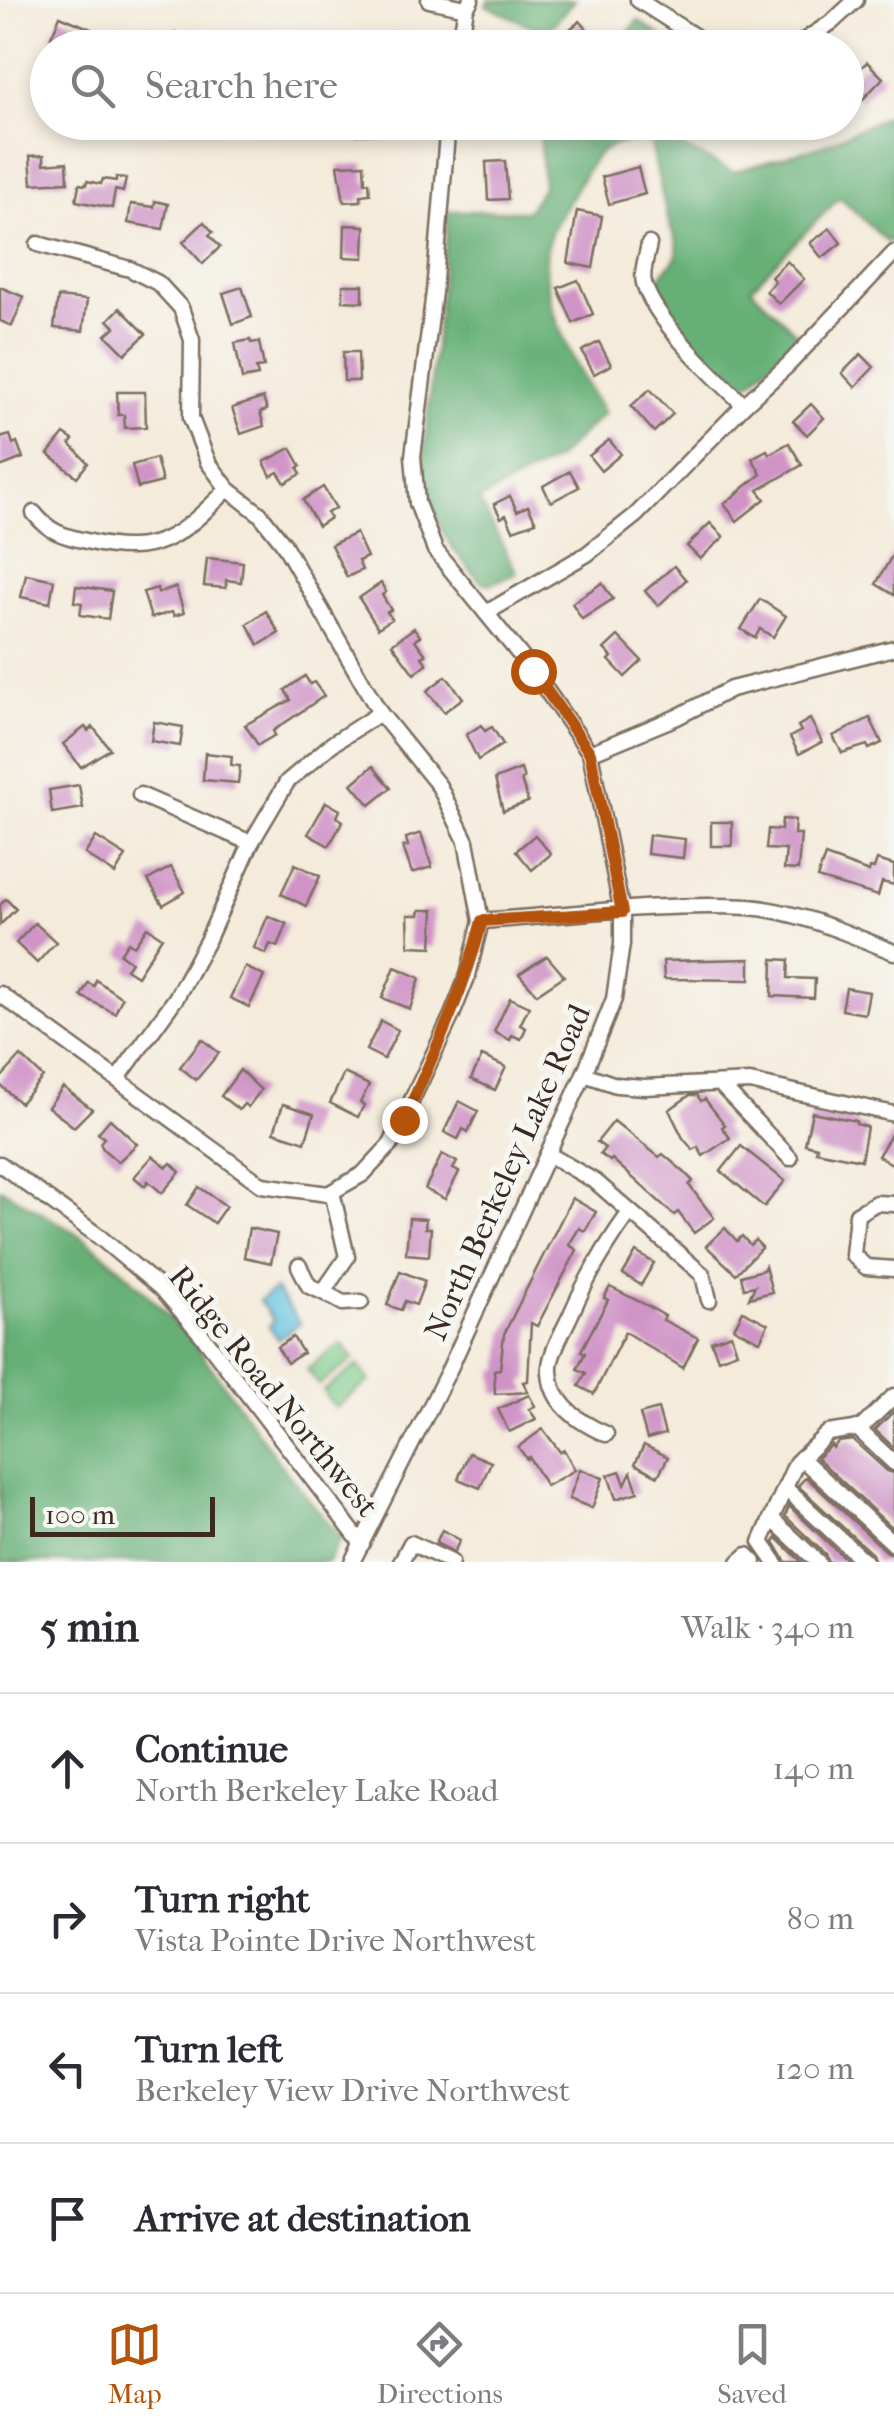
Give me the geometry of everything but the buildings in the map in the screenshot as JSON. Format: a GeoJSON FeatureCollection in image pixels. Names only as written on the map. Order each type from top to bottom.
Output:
{"type":"FeatureCollection","features":[{"type":"Feature","properties":{"kind":"street"},"geometry":{"type":"LineString","coordinates":[[429,0],[469,4],[462,30]]}},
{"type":"Feature","properties":{"kind":"street"},"geometry":{"type":"LineString","coordinates":[[638,0],[685,30]]}},
{"type":"Feature","properties":{"kind":"street"},"geometry":{"type":"LineString","coordinates":[[820,30],[856,0]]}},
{"type":"Feature","properties":{"kind":"street","name":"North Berkeley Lake Road"},"geometry":{"type":"LineString","coordinates":[[352,1562],[450,1368],[584,1074],[614,999],[622,944],[622,912],[590,753],[571,723],[434,550],[417,503],[412,456],[436,273],[447,140]]}},
{"type":"Feature","properties":{"kind":"street"},"geometry":{"type":"LineString","coordinates":[[0,994],[262,1185],[297,1192],[332,1192],[363,1174],[391,1144],[452,1015],[482,921],[466,841],[439,786],[380,712],[289,553],[260,514],[228,489],[208,462],[191,418],[192,340],[181,308],[158,283],[130,268],[38,244]]}},
{"type":"Feature","properties":{"kind":"street"},"geometry":{"type":"LineString","coordinates":[[649,244],[642,280],[653,300],[672,330],[744,405]]}},
{"type":"Feature","properties":{"kind":"street"},"geometry":{"type":"LineString","coordinates":[[486,613],[587,554],[636,516],[788,365],[894,252]]}},
{"type":"Feature","properties":{"kind":"street"},"geometry":{"type":"LineString","coordinates":[[34,513],[58,535],[123,549],[168,540],[228,489]]}},
{"type":"Feature","properties":{"kind":"street"},"geometry":{"type":"LineString","coordinates":[[590,753],[732,690],[894,648]]}},
{"type":"Feature","properties":{"kind":"street"},"geometry":{"type":"LineString","coordinates":[[118,1078],[176,998],[208,940],[251,843],[296,772],[380,712]]}},
{"type":"Feature","properties":{"kind":"street"},"geometry":{"type":"LineString","coordinates":[[140,794],[251,843]]}},
{"type":"Feature","properties":{"kind":"street"},"geometry":{"type":"LineString","coordinates":[[482,921],[750,908],[821,923],[894,952]]}},
{"type":"Feature","properties":{"kind":"street"},"geometry":{"type":"LineString","coordinates":[[584,1074],[616,1085],[750,1082],[894,1114]]}},
{"type":"Feature","properties":{"kind":"street"},"geometry":{"type":"LineString","coordinates":[[720,1084],[790,1158]]}},
{"type":"Feature","properties":{"kind":"street"},"geometry":{"type":"LineString","coordinates":[[548,1154],[596,1182],[702,1275],[709,1300]]}},
{"type":"Feature","properties":{"kind":"street","name":"Ridge Road Northwest"},"geometry":{"type":"LineString","coordinates":[[0,1164],[98,1235],[163,1290],[206,1340],[362,1544]]}},
{"type":"Feature","properties":{"kind":"street"},"geometry":{"type":"LineString","coordinates":[[323,1292],[347,1257],[332,1192]]}},
{"type":"Feature","properties":{"kind":"street"},"geometry":{"type":"LineString","coordinates":[[894,1204],[876,1203],[857,1214],[852,1255],[866,1267],[894,1268]]}},
{"type":"Feature","properties":{"kind":"street"},"geometry":{"type":"LineString","coordinates":[[606,1434],[579,1422],[562,1405],[550,1365],[590,1270],[630,1212]]}},
{"type":"Feature","properties":{"kind":"street"},"geometry":{"type":"LineString","coordinates":[[298,1266],[309,1286],[344,1303],[361,1302]]}},
{"type":"Feature","properties":{"kind":"street"},"geometry":{"type":"LineString","coordinates":[[775,1562],[761,1542],[802,1458],[828,1433],[857,1428],[894,1396]]}},
{"type":"Feature","properties":{"kind":"street"},"geometry":{"type":"LineString","coordinates":[[857,1428],[894,1464]]}},
{"type":"Feature","properties":{"kind":"street"},"geometry":{"type":"LineString","coordinates":[[802,1458],[894,1544]]}},
{"type":"Feature","properties":{"kind":"street"},"geometry":{"type":"LineString","coordinates":[[785,1488],[864,1562]]}},
{"type":"Feature","properties":{"kind":"street"},"geometry":{"type":"LineString","coordinates":[[771,1518],[818,1562]]}},
{"type":"Feature","properties":{"kind":"street"},"geometry":{"type":"LineString","coordinates":[[400,1562],[411,1543],[451,1562]]}},
{"type":"Feature","properties":{"kind":"street"},"geometry":{"type":"LineString","coordinates":[[739,1562],[747,1555],[754,1562]]}},
{"type":"Feature","properties":{"kind":"green space"},"geometry":{"type":"Polygon","coordinates":[[[489,0],[575,0],[549,30],[540,30],[486,5],[489,0]]]}},
{"type":"Feature","properties":{"kind":"green space"},"geometry":{"type":"Polygon","coordinates":[[[638,20],[652,30],[630,30],[638,20]]]}},
{"type":"Feature","properties":{"kind":"green space"},"geometry":{"type":"Polygon","coordinates":[[[894,113],[894,236],[888,243],[840,197],[751,288],[798,335],[751,382],[740,383],[676,323],[659,296],[659,279],[677,252],[650,140],[680,140],[685,148],[733,172],[834,140],[864,140],[864,127],[894,113]]]}},
{"type":"Feature","properties":{"kind":"green space"},"geometry":{"type":"Polygon","coordinates":[[[540,140],[650,140],[620,143],[602,151],[551,233],[546,254],[551,302],[569,351],[604,413],[557,459],[479,500],[517,573],[490,584],[481,582],[447,540],[429,496],[423,459],[449,211],[527,211],[543,187],[540,140]]]}},
{"type":"Feature","properties":{"kind":"green space"},"geometry":{"type":"Polygon","coordinates":[[[0,1188],[87,1240],[189,1336],[284,1469],[341,1538],[328,1562],[0,1562],[0,1188]]]}},
{"type":"Feature","properties":{"kind":"green space"},"geometry":{"type":"Polygon","coordinates":[[[342,1343],[354,1359],[319,1385],[307,1369],[342,1343]]]}},
{"type":"Feature","properties":{"kind":"green space"},"geometry":{"type":"Polygon","coordinates":[[[358,1365],[370,1381],[335,1408],[323,1391],[358,1365]]]}},
{"type":"Feature","properties":{"kind":"water"},"geometry":{"type":"Polygon","coordinates":[[[275,1289],[300,1323],[278,1339],[269,1326],[274,1321],[259,1301],[275,1289]]]}},
{"type":"Feature","properties":{"kind":"route"},"geometry":{"type":"LineString","coordinates":[[404,1120],[452,1015],[482,921],[622,912],[590,753],[533,671]]}}]}
